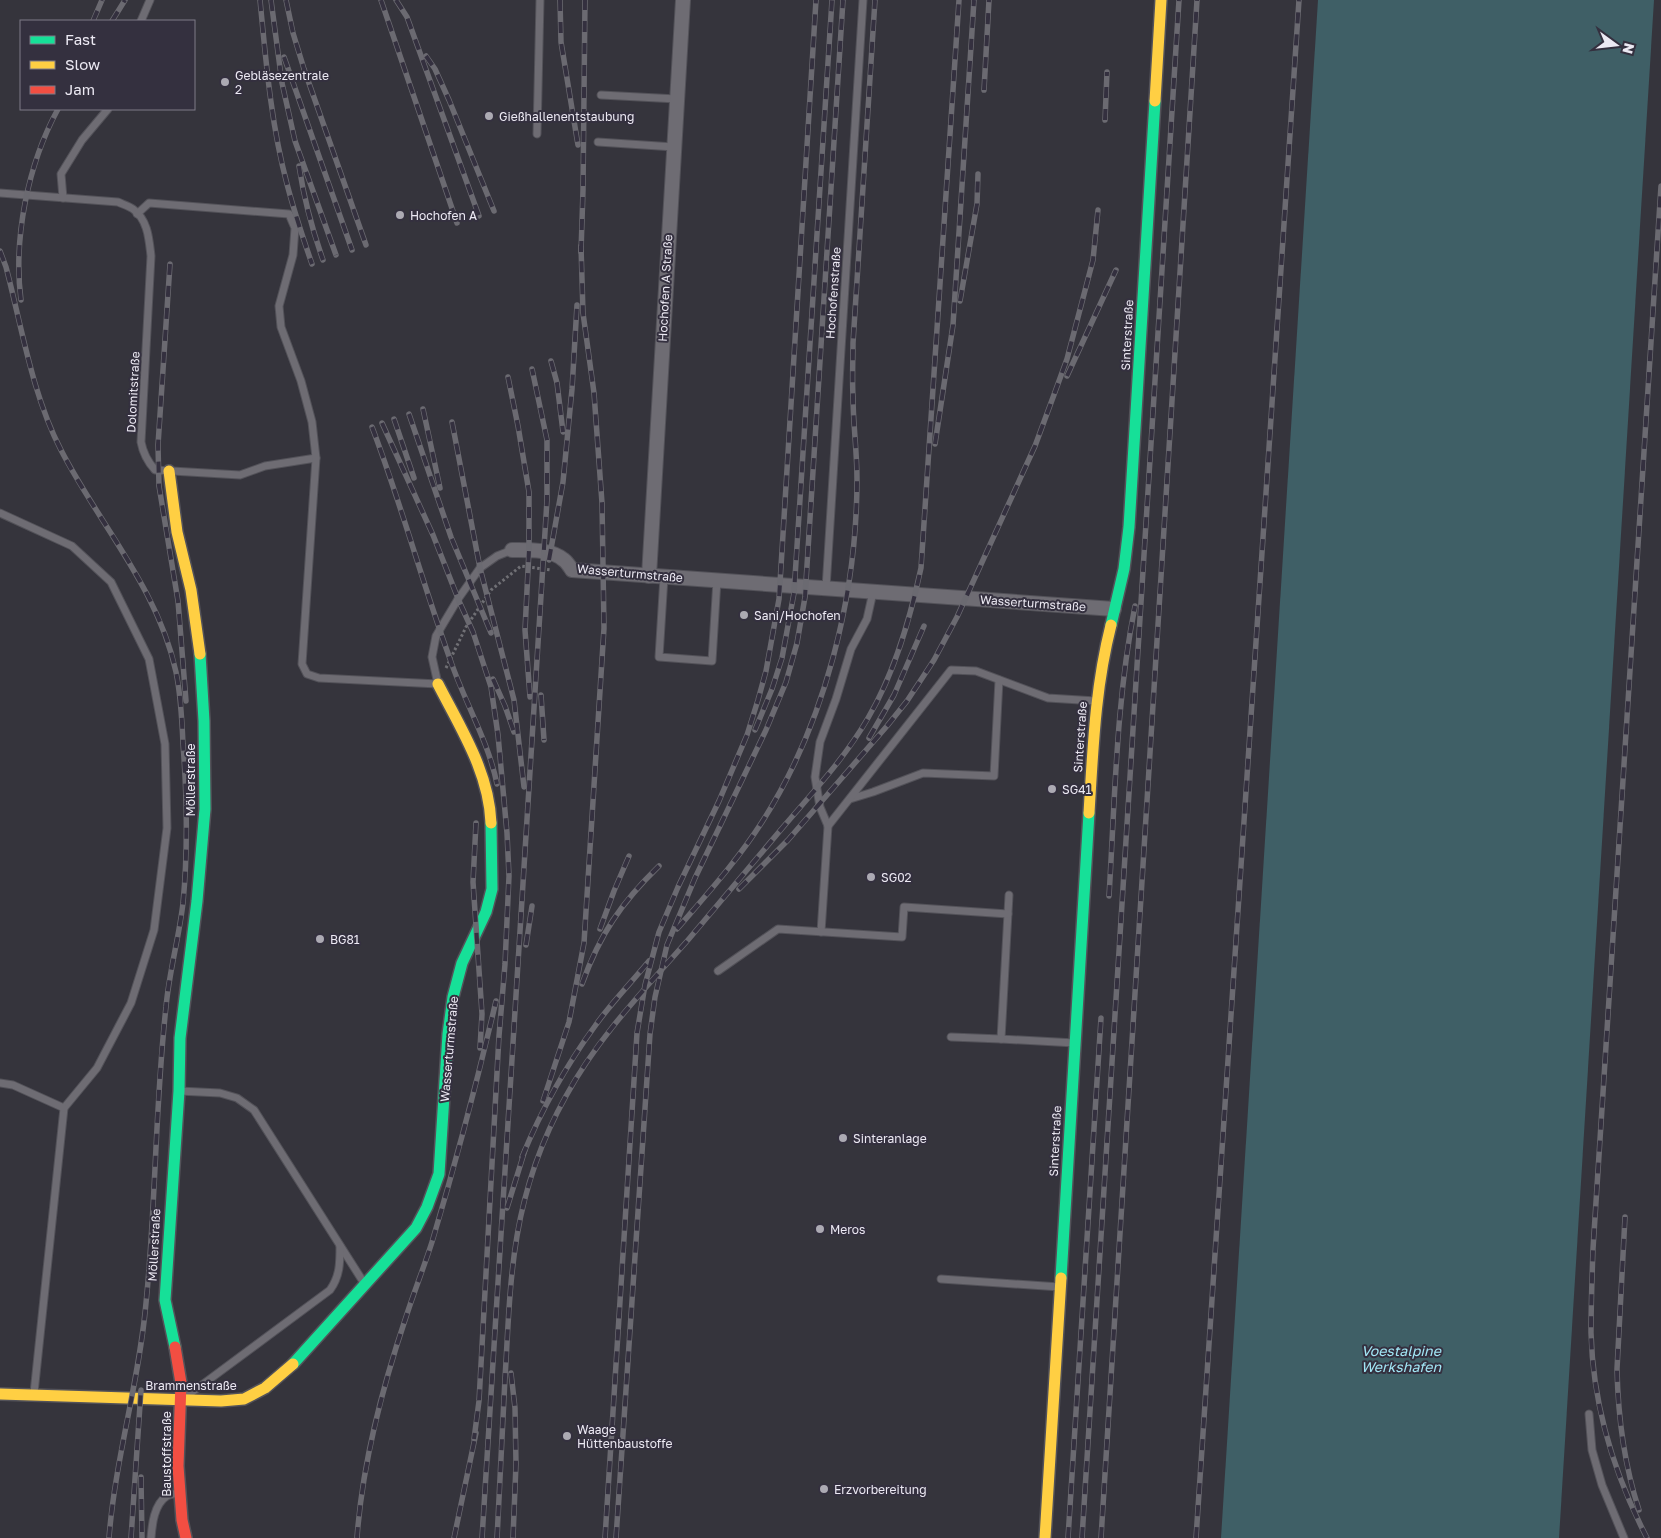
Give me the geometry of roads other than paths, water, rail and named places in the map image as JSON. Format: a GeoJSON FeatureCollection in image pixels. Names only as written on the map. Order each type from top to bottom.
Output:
{"type":"FeatureCollection","features":[{"type":"Feature","properties":{"kind":"street","name":"Hochofen A Straße"},"geometry":{"type":"LineString","coordinates":[[649,576],[683,0]]}},
{"type":"Feature","properties":{"kind":"street","name":"Sinterstraße"},"geometry":{"type":"LineString","coordinates":[[1045,1538],[1097,682],[1124,568],[1129,527],[1161,0]]}},
{"type":"Feature","properties":{"kind":"street","name":"Möllerstraße"},"geometry":{"type":"LineString","coordinates":[[169,471],[177,532],[191,590],[199,642],[205,770],[205,809],[197,901],[180,1038],[165,1300],[179,1366],[180,1400]]}},
{"type":"Feature","properties":{"kind":"street","name":"Wasserturmstraße"},"geometry":{"type":"LineString","coordinates":[[512,550],[533,550],[555,555],[564,560],[572,570],[1114,609]]}},
{"type":"Feature","properties":{"kind":"street","name":"Wasserturmstraße"},"geometry":{"type":"LineString","coordinates":[[365,1285],[416,1228],[428,1207],[439,1174],[448,1034],[453,997],[462,963],[486,912],[492,889],[490,807],[480,766],[438,684]]}},
{"type":"Feature","properties":{"kind":"street","name":"Brammenstraße"},"geometry":{"type":"LineString","coordinates":[[0,1394],[221,1401],[244,1399],[265,1388],[296,1361],[365,1285]]}},
{"type":"Feature","properties":{"kind":"street","name":"Baustoffstraße"},"geometry":{"type":"LineString","coordinates":[[180,1400],[179,1493],[186,1538]]}},
{"type":"Feature","properties":{"kind":"lane"},"geometry":{"type":"LineString","coordinates":[[141,20],[150,0]]}},
{"type":"Feature","properties":{"kind":"lane"},"geometry":{"type":"LineString","coordinates":[[537,134],[540,0]]}},
{"type":"Feature","properties":{"kind":"lane","name":"Hochofenstraße"},"geometry":{"type":"LineString","coordinates":[[826,588],[863,0]]}},
{"type":"Feature","properties":{"kind":"lane"},"geometry":{"type":"LineString","coordinates":[[601,95],[677,100]]}},
{"type":"Feature","properties":{"kind":"lane"},"geometry":{"type":"LineString","coordinates":[[63,198],[61,174],[82,140],[107,110]]}},
{"type":"Feature","properties":{"kind":"lane"},"geometry":{"type":"LineString","coordinates":[[598,142],[674,147]]}},
{"type":"Feature","properties":{"kind":"lane"},"geometry":{"type":"LineString","coordinates":[[0,192],[118,202],[133,209],[137,214],[149,204],[289,214],[295,228],[293,256],[279,306],[280,327],[301,381],[312,422],[316,458],[302,664],[307,674],[319,678],[438,684]]}},
{"type":"Feature","properties":{"kind":"lane","name":"Dolomitstraße"},"geometry":{"type":"LineString","coordinates":[[137,214],[145,223],[152,256],[142,442],[143,452],[148,462],[155,470],[240,475],[265,466],[316,458]]}},
{"type":"Feature","properties":{"kind":"lane"},"geometry":{"type":"LineString","coordinates":[[0,513],[72,546],[111,582],[149,659],[165,744],[167,828],[154,930],[131,1003],[98,1068],[64,1108],[34,1395]]}},
{"type":"Feature","properties":{"kind":"lane","name":"Wasserturmstraße"},"geometry":{"type":"LineString","coordinates":[[438,684],[432,657],[436,636],[458,599],[480,568],[497,556],[512,550]]}},
{"type":"Feature","properties":{"kind":"lane"},"geometry":{"type":"LineString","coordinates":[[664,577],[659,657],[712,661],[717,580]]}},
{"type":"Feature","properties":{"kind":"lane"},"geometry":{"type":"LineString","coordinates":[[821,932],[828,826],[820,807],[815,777],[820,742],[836,699],[851,649],[867,619],[873,592]]}},
{"type":"Feature","properties":{"kind":"lane"},"geometry":{"type":"LineString","coordinates":[[828,826],[951,670],[976,671],[1048,698],[1096,701]]}},
{"type":"Feature","properties":{"kind":"lane"},"geometry":{"type":"LineString","coordinates":[[850,799],[923,773],[994,776],[999,680]]}},
{"type":"Feature","properties":{"kind":"lane"},"geometry":{"type":"LineString","coordinates":[[1001,1040],[1009,895]]}},
{"type":"Feature","properties":{"kind":"lane"},"geometry":{"type":"LineString","coordinates":[[718,971],[778,929],[902,937],[904,907],[1008,914]]}},
{"type":"Feature","properties":{"kind":"lane"},"geometry":{"type":"LineString","coordinates":[[952,1037],[1075,1043]]}},
{"type":"Feature","properties":{"kind":"lane"},"geometry":{"type":"LineString","coordinates":[[0,1083],[13,1085],[64,1108]]}},
{"type":"Feature","properties":{"kind":"lane"},"geometry":{"type":"LineString","coordinates":[[178,1091],[220,1093],[237,1098],[254,1110],[365,1285]]}},
{"type":"Feature","properties":{"kind":"lane"},"geometry":{"type":"LineString","coordinates":[[180,1400],[330,1290],[336,1281],[338,1273],[340,1246]]}},
{"type":"Feature","properties":{"kind":"lane"},"geometry":{"type":"LineString","coordinates":[[941,1280],[1060,1287]]}},
{"type":"Feature","properties":{"kind":"lane"},"geometry":{"type":"LineString","coordinates":[[1589,1414],[1592,1450],[1602,1485],[1624,1538]]}},
{"type":"Feature","properties":{"kind":"lane"},"geometry":{"type":"LineString","coordinates":[[151,1538],[152,1522],[160,1502],[168,1495],[179,1493]]}},
{"type":"Feature","properties":{"kind":"water","name":"Voestalpine Werkshafen"},"geometry":{"type":"Polygon","coordinates":[[[1318,0],[1654,0],[1559,1538],[1221,1538],[1318,0]]]}},
{"type":"Feature","properties":{"kind":"railway"},"geometry":{"type":"LineString","coordinates":[[93,20],[102,0]]}},
{"type":"Feature","properties":{"kind":"railway"},"geometry":{"type":"LineString","coordinates":[[113,20],[125,0]]}},
{"type":"Feature","properties":{"kind":"railway"},"geometry":{"type":"LineString","coordinates":[[260,0],[270,93],[281,161],[312,264]]}},
{"type":"Feature","properties":{"kind":"railway"},"geometry":{"type":"LineString","coordinates":[[271,0],[282,83],[295,141],[336,255]]}},
{"type":"Feature","properties":{"kind":"railway"},"geometry":{"type":"LineString","coordinates":[[286,0],[293,33],[304,69],[366,245]]}},
{"type":"Feature","properties":{"kind":"railway"},"geometry":{"type":"LineString","coordinates":[[381,0],[457,223]]}},
{"type":"Feature","properties":{"kind":"railway"},"geometry":{"type":"LineString","coordinates":[[396,0],[407,17],[479,216]]}},
{"type":"Feature","properties":{"kind":"railway"},"geometry":{"type":"LineString","coordinates":[[560,0],[561,42],[578,145]]}},
{"type":"Feature","properties":{"kind":"railway"},"geometry":{"type":"LineString","coordinates":[[581,252],[585,0]]}},
{"type":"Feature","properties":{"kind":"railway"},"geometry":{"type":"LineString","coordinates":[[605,1538],[637,1033],[645,985],[659,932],[747,735],[766,671],[779,599],[816,0]]}},
{"type":"Feature","properties":{"kind":"railway"},"geometry":{"type":"LineString","coordinates":[[755,730],[772,689],[782,658],[794,593],[832,0]]}},
{"type":"Feature","properties":{"kind":"railway"},"geometry":{"type":"LineString","coordinates":[[616,1538],[650,1034],[655,997],[667,945],[695,878],[766,730],[786,682],[797,643],[805,597],[843,0]]}},
{"type":"Feature","properties":{"kind":"railway"},"geometry":{"type":"LineString","coordinates":[[677,929],[742,850],[762,822],[784,784],[820,701],[844,613],[856,523],[857,479],[853,406],[853,343],[875,0]]}},
{"type":"Feature","properties":{"kind":"railway"},"geometry":{"type":"LineString","coordinates":[[497,1538],[510,1289],[514,1254],[520,1218],[530,1182],[549,1129],[579,1074],[607,1034],[839,761],[859,733],[878,700],[894,664],[907,626],[921,568],[959,0]]}},
{"type":"Feature","properties":{"kind":"railway"},"geometry":{"type":"LineString","coordinates":[[935,444],[953,325],[974,0]]}},
{"type":"Feature","properties":{"kind":"railway"},"geometry":{"type":"LineString","coordinates":[[984,90],[989,0]]}},
{"type":"Feature","properties":{"kind":"railway"},"geometry":{"type":"LineString","coordinates":[[1082,1538],[1179,0]]}},
{"type":"Feature","properties":{"kind":"railway"},"geometry":{"type":"LineString","coordinates":[[1101,1538],[1197,0]]}},
{"type":"Feature","properties":{"kind":"railway"},"geometry":{"type":"LineString","coordinates":[[1196,1538],[1299,0]]}},
{"type":"Feature","properties":{"kind":"railway"},"geometry":{"type":"LineString","coordinates":[[426,56],[435,69],[449,100],[494,211]]}},
{"type":"Feature","properties":{"kind":"railway"},"geometry":{"type":"LineString","coordinates":[[284,57],[352,250]]}},
{"type":"Feature","properties":{"kind":"railway"},"geometry":{"type":"LineString","coordinates":[[1105,120],[1107,72]]}},
{"type":"Feature","properties":{"kind":"railway"},"geometry":{"type":"LineString","coordinates":[[21,300],[19,252],[25,202],[38,153],[57,110]]}},
{"type":"Feature","properties":{"kind":"railway"},"geometry":{"type":"LineString","coordinates":[[299,166],[309,214],[323,260]]}},
{"type":"Feature","properties":{"kind":"railway"},"geometry":{"type":"LineString","coordinates":[[960,301],[977,204],[978,174]]}},
{"type":"Feature","properties":{"kind":"railway"},"geometry":{"type":"LineString","coordinates":[[1647,1538],[1635,1514],[1607,1439],[1596,1387],[1591,1322],[1593,1249],[1661,186]]}},
{"type":"Feature","properties":{"kind":"railway"},"geometry":{"type":"LineString","coordinates":[[739,889],[788,840],[887,726],[907,701],[934,660],[957,617],[1035,446],[1067,359],[1093,260],[1098,210]]}},
{"type":"Feature","properties":{"kind":"railway"},"geometry":{"type":"LineString","coordinates":[[543,1101],[569,1022],[584,943],[604,628],[602,503],[594,393],[583,313],[581,246]]}},
{"type":"Feature","properties":{"kind":"railway"},"geometry":{"type":"LineString","coordinates":[[0,251],[6,267],[35,384],[51,429],[76,477],[126,557],[156,612],[176,672],[181,708],[186,824],[183,903],[167,994],[162,1044],[152,1229],[143,1333],[116,1479],[109,1538]]}},
{"type":"Feature","properties":{"kind":"railway"},"geometry":{"type":"LineString","coordinates":[[170,264],[158,445],[159,486],[178,601],[186,701]]}},
{"type":"Feature","properties":{"kind":"railway"},"geometry":{"type":"LineString","coordinates":[[1067,376],[1116,270]]}},
{"type":"Feature","properties":{"kind":"railway"},"geometry":{"type":"LineString","coordinates":[[549,560],[563,482],[572,389],[577,305]]}},
{"type":"Feature","properties":{"kind":"railway"},"geometry":{"type":"LineString","coordinates":[[551,361],[557,383],[563,432]]}},
{"type":"Feature","properties":{"kind":"railway"},"geometry":{"type":"LineString","coordinates":[[482,1538],[547,500],[547,440],[532,369]]}},
{"type":"Feature","properties":{"kind":"railway"},"geometry":{"type":"LineString","coordinates":[[508,377],[529,492],[529,550],[525,630],[530,697]]}},
{"type":"Feature","properties":{"kind":"railway"},"geometry":{"type":"LineString","coordinates":[[423,409],[440,488]]}},
{"type":"Feature","properties":{"kind":"railway"},"geometry":{"type":"LineString","coordinates":[[409,414],[451,537],[491,633]]}},
{"type":"Feature","properties":{"kind":"railway"},"geometry":{"type":"LineString","coordinates":[[394,419],[414,478]]}},
{"type":"Feature","properties":{"kind":"railway"},"geometry":{"type":"LineString","coordinates":[[452,422],[480,568],[514,700],[524,787]]}},
{"type":"Feature","properties":{"kind":"railway"},"geometry":{"type":"LineString","coordinates":[[382,423],[433,535],[473,632],[491,687],[498,735],[507,833],[509,876],[505,964],[499,1036],[479,1401],[474,1439]]}},
{"type":"Feature","properties":{"kind":"railway"},"geometry":{"type":"LineString","coordinates":[[372,427],[440,630],[456,675],[488,752],[497,784]]}},
{"type":"Feature","properties":{"kind":"railway"},"geometry":{"type":"LineString","coordinates":[[1109,896],[1120,714],[1135,606]]}},
{"type":"Feature","properties":{"kind":"railway"},"geometry":{"type":"LineString","coordinates":[[869,738],[894,695],[924,626]]}},
{"type":"Feature","properties":{"kind":"railway"},"geometry":{"type":"LineString","coordinates":[[493,679],[514,732]]}},
{"type":"Feature","properties":{"kind":"railway"},"geometry":{"type":"LineString","coordinates":[[541,695],[544,740]]}},
{"type":"Feature","properties":{"kind":"railway"},"geometry":{"type":"LineString","coordinates":[[476,823],[473,882],[482,1014],[480,1048]]}},
{"type":"Feature","properties":{"kind":"railway"},"geometry":{"type":"LineString","coordinates":[[600,929],[629,856]]}},
{"type":"Feature","properties":{"kind":"railway"},"geometry":{"type":"LineString","coordinates":[[582,984],[596,950],[613,920],[633,893],[659,866]]}},
{"type":"Feature","properties":{"kind":"railway"},"geometry":{"type":"LineString","coordinates":[[526,945],[532,906]]}},
{"type":"Feature","properties":{"kind":"railway"},"geometry":{"type":"LineString","coordinates":[[522,1157],[537,1123],[574,1057],[614,1001],[649,961]]}},
{"type":"Feature","properties":{"kind":"railway"},"geometry":{"type":"LineString","coordinates":[[357,1538],[364,1483],[382,1398],[397,1343],[441,1212],[496,1001]]}},
{"type":"Feature","properties":{"kind":"railway"},"geometry":{"type":"LineString","coordinates":[[1068,1538],[1101,1018]]}},
{"type":"Feature","properties":{"kind":"railway"},"geometry":{"type":"LineString","coordinates":[[507,1208],[525,1150]]}},
{"type":"Feature","properties":{"kind":"railway"},"geometry":{"type":"LineString","coordinates":[[1625,1217],[1617,1369],[1620,1423],[1629,1475],[1639,1510]]}},
{"type":"Feature","properties":{"kind":"railway"},"geometry":{"type":"LineString","coordinates":[[511,1373],[515,1408],[516,1464],[513,1538]]}},
{"type":"Feature","properties":{"kind":"railway"},"geometry":{"type":"LineString","coordinates":[[131,1538],[141,1390]]}},
{"type":"Feature","properties":{"kind":"railway"},"geometry":{"type":"LineString","coordinates":[[454,1538],[476,1433]]}},
{"type":"Feature","properties":{"kind":"railway"},"geometry":{"type":"LineString","coordinates":[[141,1477],[142,1538]]}},
{"type":"Feature","properties":{"kind":"place","name":"Gebläsezentrale 2"},"geometry":{"type":"Point","coordinates":[225,82]}},
{"type":"Feature","properties":{"kind":"place","name":"Gießhallenentstaubung"},"geometry":{"type":"Point","coordinates":[489,116]}},
{"type":"Feature","properties":{"kind":"place","name":"Hochofen A"},"geometry":{"type":"Point","coordinates":[400,215]}},
{"type":"Feature","properties":{"kind":"place","name":"Sani/Hochofen"},"geometry":{"type":"Point","coordinates":[744,615]}},
{"type":"Feature","properties":{"kind":"place","name":"SG41"},"geometry":{"type":"Point","coordinates":[1052,789]}},
{"type":"Feature","properties":{"kind":"place","name":"SG02"},"geometry":{"type":"Point","coordinates":[871,877]}},
{"type":"Feature","properties":{"kind":"place","name":"BG81"},"geometry":{"type":"Point","coordinates":[320,939]}},
{"type":"Feature","properties":{"kind":"place","name":"Sinteranlage"},"geometry":{"type":"Point","coordinates":[843,1138]}},
{"type":"Feature","properties":{"kind":"place","name":"Meros"},"geometry":{"type":"Point","coordinates":[820,1229]}},
{"type":"Feature","properties":{"kind":"place","name":"Waage Hüttenbaustoffe"},"geometry":{"type":"Point","coordinates":[567,1436]}},
{"type":"Feature","properties":{"kind":"place","name":"Erzvorbereitung"},"geometry":{"type":"Point","coordinates":[824,1489]}}]}
